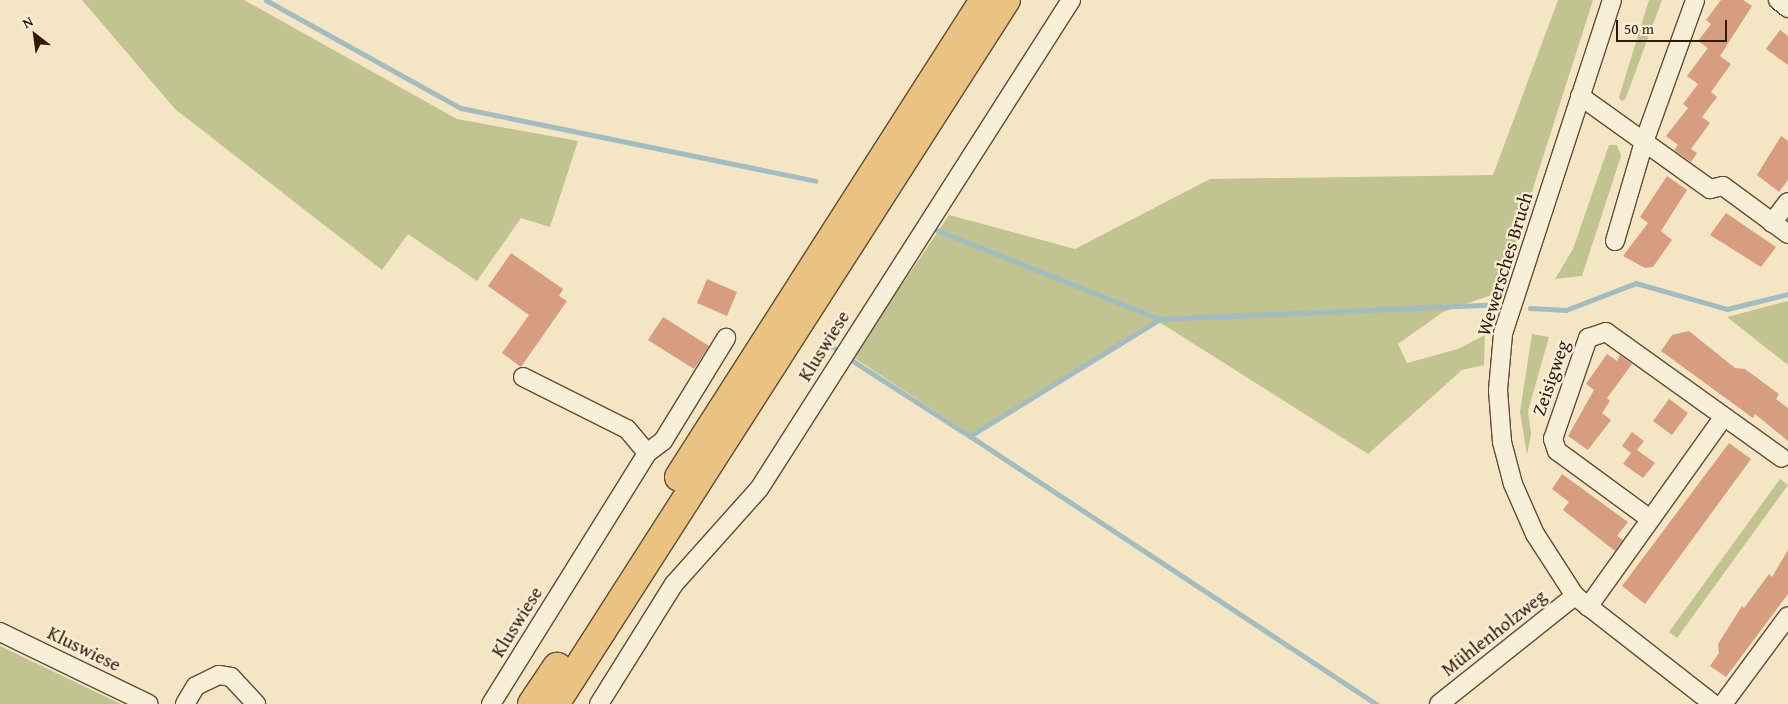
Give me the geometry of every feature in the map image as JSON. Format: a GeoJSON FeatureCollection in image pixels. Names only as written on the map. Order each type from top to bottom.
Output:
{"type":"FeatureCollection","features":[{"type":"Feature","properties":{"kind":"highway"},"geometry":{"type":"LineString","coordinates":[[532,704],[984,0]]}},
{"type":"Feature","properties":{"kind":"highway"},"geometry":{"type":"LineString","coordinates":[[555,704],[1006,0]]}},
{"type":"Feature","properties":{"kind":"street","name":"Kluswiese"},"geometry":{"type":"LineString","coordinates":[[599,704],[674,584],[759,489],[1071,0]]}},
{"type":"Feature","properties":{"kind":"street","name":"Wewersches Bruch"},"geometry":{"type":"LineString","coordinates":[[1612,0],[1503,334],[1498,390],[1502,442],[1513,484],[1535,534],[1581,601],[1713,704]]}},
{"type":"Feature","properties":{"kind":"street"},"geometry":{"type":"LineString","coordinates":[[1615,241],[1644,142],[1694,0]]}},
{"type":"Feature","properties":{"kind":"street"},"geometry":{"type":"LineString","coordinates":[[1778,0],[1788,8]]}},
{"type":"Feature","properties":{"kind":"street"},"geometry":{"type":"LineString","coordinates":[[1580,96],[1710,189],[1723,186],[1788,234]]}},
{"type":"Feature","properties":{"kind":"street"},"geometry":{"type":"LineString","coordinates":[[1772,223],[1788,202]]}},
{"type":"Feature","properties":{"kind":"street","name":"Zeisigweg"},"geometry":{"type":"LineString","coordinates":[[1650,519],[1557,451],[1553,439],[1588,338],[1606,332],[1722,418],[1782,458]]}},
{"type":"Feature","properties":{"kind":"street","name":"Kluswiese"},"geometry":{"type":"LineString","coordinates":[[491,704],[647,453],[663,441],[726,338]]}},
{"type":"Feature","properties":{"kind":"street"},"geometry":{"type":"LineString","coordinates":[[522,377],[627,429],[647,453]]}},
{"type":"Feature","properties":{"kind":"street"},"geometry":{"type":"LineString","coordinates":[[1581,601],[1650,519],[1722,418]]}},
{"type":"Feature","properties":{"kind":"street","name":"Mühlenholzweg"},"geometry":{"type":"LineString","coordinates":[[1439,704],[1581,601]]}},
{"type":"Feature","properties":{"kind":"street"},"geometry":{"type":"LineString","coordinates":[[1723,704],[1785,626]]}},
{"type":"Feature","properties":{"kind":"street","name":"Kluswiese"},"geometry":{"type":"LineString","coordinates":[[0,632],[149,704]]}},
{"type":"Feature","properties":{"kind":"street"},"geometry":{"type":"LineString","coordinates":[[185,704],[196,686],[219,675],[230,677],[256,704]]}},
{"type":"Feature","properties":{"kind":"green space"},"geometry":{"type":"Polygon","coordinates":[[[82,0],[244,0],[457,119],[578,141],[550,227],[521,218],[477,281],[408,234],[382,270],[175,109],[82,0]]]}},
{"type":"Feature","properties":{"kind":"green space"},"geometry":{"type":"Polygon","coordinates":[[[1558,0],[1593,0],[1500,292],[1443,312],[1398,344],[1407,363],[1458,349],[1485,335],[1484,365],[1462,370],[1368,454],[1156,320],[970,434],[853,357],[949,215],[1075,249],[1210,179],[1493,175],[1558,0]]]}},
{"type":"Feature","properties":{"kind":"green space"},"geometry":{"type":"Polygon","coordinates":[[[1649,0],[1662,0],[1625,100],[1621,101],[1619,97],[1649,0]]]}},
{"type":"Feature","properties":{"kind":"green space"},"geometry":{"type":"Polygon","coordinates":[[[1609,145],[1617,145],[1621,156],[1582,276],[1555,279],[1573,249],[1609,145]]]}},
{"type":"Feature","properties":{"kind":"green space"},"geometry":{"type":"Polygon","coordinates":[[[1788,301],[1788,365],[1727,317],[1788,301]]]}},
{"type":"Feature","properties":{"kind":"green space"},"geometry":{"type":"Polygon","coordinates":[[[1532,334],[1549,337],[1528,411],[1531,434],[1527,455],[1520,412],[1532,334]]]}},
{"type":"Feature","properties":{"kind":"green space"},"geometry":{"type":"Polygon","coordinates":[[[1780,479],[1788,485],[1677,638],[1669,632],[1780,479]]]}},
{"type":"Feature","properties":{"kind":"green space"},"geometry":{"type":"Polygon","coordinates":[[[0,646],[121,704],[0,704],[0,646]]]}},
{"type":"Feature","properties":{"kind":"building"},"geometry":{"type":"Polygon","coordinates":[[[1721,0],[1743,0],[1752,6],[1720,56],[1731,64],[1711,92],[1717,97],[1702,117],[1710,123],[1691,149],[1697,153],[1691,162],[1674,150],[1678,145],[1666,136],[1688,108],[1683,104],[1698,84],[1687,76],[1708,48],[1698,41],[1711,24],[1706,20],[1721,0]]]}},
{"type":"Feature","properties":{"kind":"building"},"geometry":{"type":"Polygon","coordinates":[[[1780,30],[1788,36],[1788,65],[1766,49],[1780,30]]]}},
{"type":"Feature","properties":{"kind":"building"},"geometry":{"type":"Polygon","coordinates":[[[1781,136],[1788,141],[1788,180],[1779,192],[1757,175],[1781,136]]]}},
{"type":"Feature","properties":{"kind":"building"},"geometry":{"type":"Polygon","coordinates":[[[1667,176],[1687,190],[1661,231],[1672,240],[1653,267],[1645,268],[1623,256],[1648,223],[1640,217],[1667,176]]]}},
{"type":"Feature","properties":{"kind":"building"},"geometry":{"type":"Polygon","coordinates":[[[1726,213],[1776,247],[1761,267],[1710,235],[1726,213]]]}},
{"type":"Feature","properties":{"kind":"building"},"geometry":{"type":"Polygon","coordinates":[[[511,253],[563,289],[559,296],[567,301],[521,367],[502,353],[529,315],[488,286],[511,253]]]}},
{"type":"Feature","properties":{"kind":"building"},"geometry":{"type":"Polygon","coordinates":[[[707,279],[737,292],[727,316],[697,303],[707,279]]]}},
{"type":"Feature","properties":{"kind":"building"},"geometry":{"type":"Polygon","coordinates":[[[663,317],[709,346],[694,369],[648,340],[663,317]]]}},
{"type":"Feature","properties":{"kind":"building"},"geometry":{"type":"Polygon","coordinates":[[[1689,331],[1735,368],[1745,369],[1779,394],[1776,399],[1788,408],[1788,441],[1755,414],[1753,418],[1661,351],[1672,335],[1689,331]]]}},
{"type":"Feature","properties":{"kind":"building"},"geometry":{"type":"Polygon","coordinates":[[[1607,354],[1617,361],[1620,355],[1632,364],[1607,398],[1610,401],[1602,413],[1611,420],[1588,450],[1568,436],[1594,390],[1586,384],[1607,354]]]}},
{"type":"Feature","properties":{"kind":"building"},"geometry":{"type":"Polygon","coordinates":[[[1669,399],[1688,413],[1672,435],[1653,421],[1669,399]]]}},
{"type":"Feature","properties":{"kind":"building"},"geometry":{"type":"Polygon","coordinates":[[[1632,432],[1644,441],[1637,450],[1655,463],[1643,478],[1623,464],[1631,453],[1622,446],[1632,432]]]}},
{"type":"Feature","properties":{"kind":"building"},"geometry":{"type":"Polygon","coordinates":[[[1729,443],[1751,459],[1645,604],[1622,586],[1729,443]]]}},
{"type":"Feature","properties":{"kind":"building"},"geometry":{"type":"Polygon","coordinates":[[[1562,474],[1628,522],[1617,536],[1623,540],[1615,551],[1563,510],[1569,502],[1552,489],[1562,474]]]}},
{"type":"Feature","properties":{"kind":"building"},"geometry":{"type":"Polygon","coordinates":[[[1788,550],[1788,594],[1726,677],[1710,666],[1719,653],[1718,644],[1742,606],[1744,608],[1769,574],[1772,577],[1788,550]]]}},
{"type":"Feature","properties":{"kind":"waterway"},"geometry":{"type":"LineString","coordinates":[[266,0],[461,108],[816,181]]}},
{"type":"Feature","properties":{"kind":"waterway"},"geometry":{"type":"LineString","coordinates":[[937,230],[1160,319],[1487,305]]}},
{"type":"Feature","properties":{"kind":"waterway"},"geometry":{"type":"LineString","coordinates":[[1530,308],[1566,310],[1636,283],[1727,309],[1788,294]]}},
{"type":"Feature","properties":{"kind":"waterway"},"geometry":{"type":"LineString","coordinates":[[853,361],[970,436],[1160,319]]}},
{"type":"Feature","properties":{"kind":"waterway"},"geometry":{"type":"LineString","coordinates":[[830,345],[838,350]]}},
{"type":"Feature","properties":{"kind":"waterway"},"geometry":{"type":"LineString","coordinates":[[970,436],[1377,704]]}}]}
